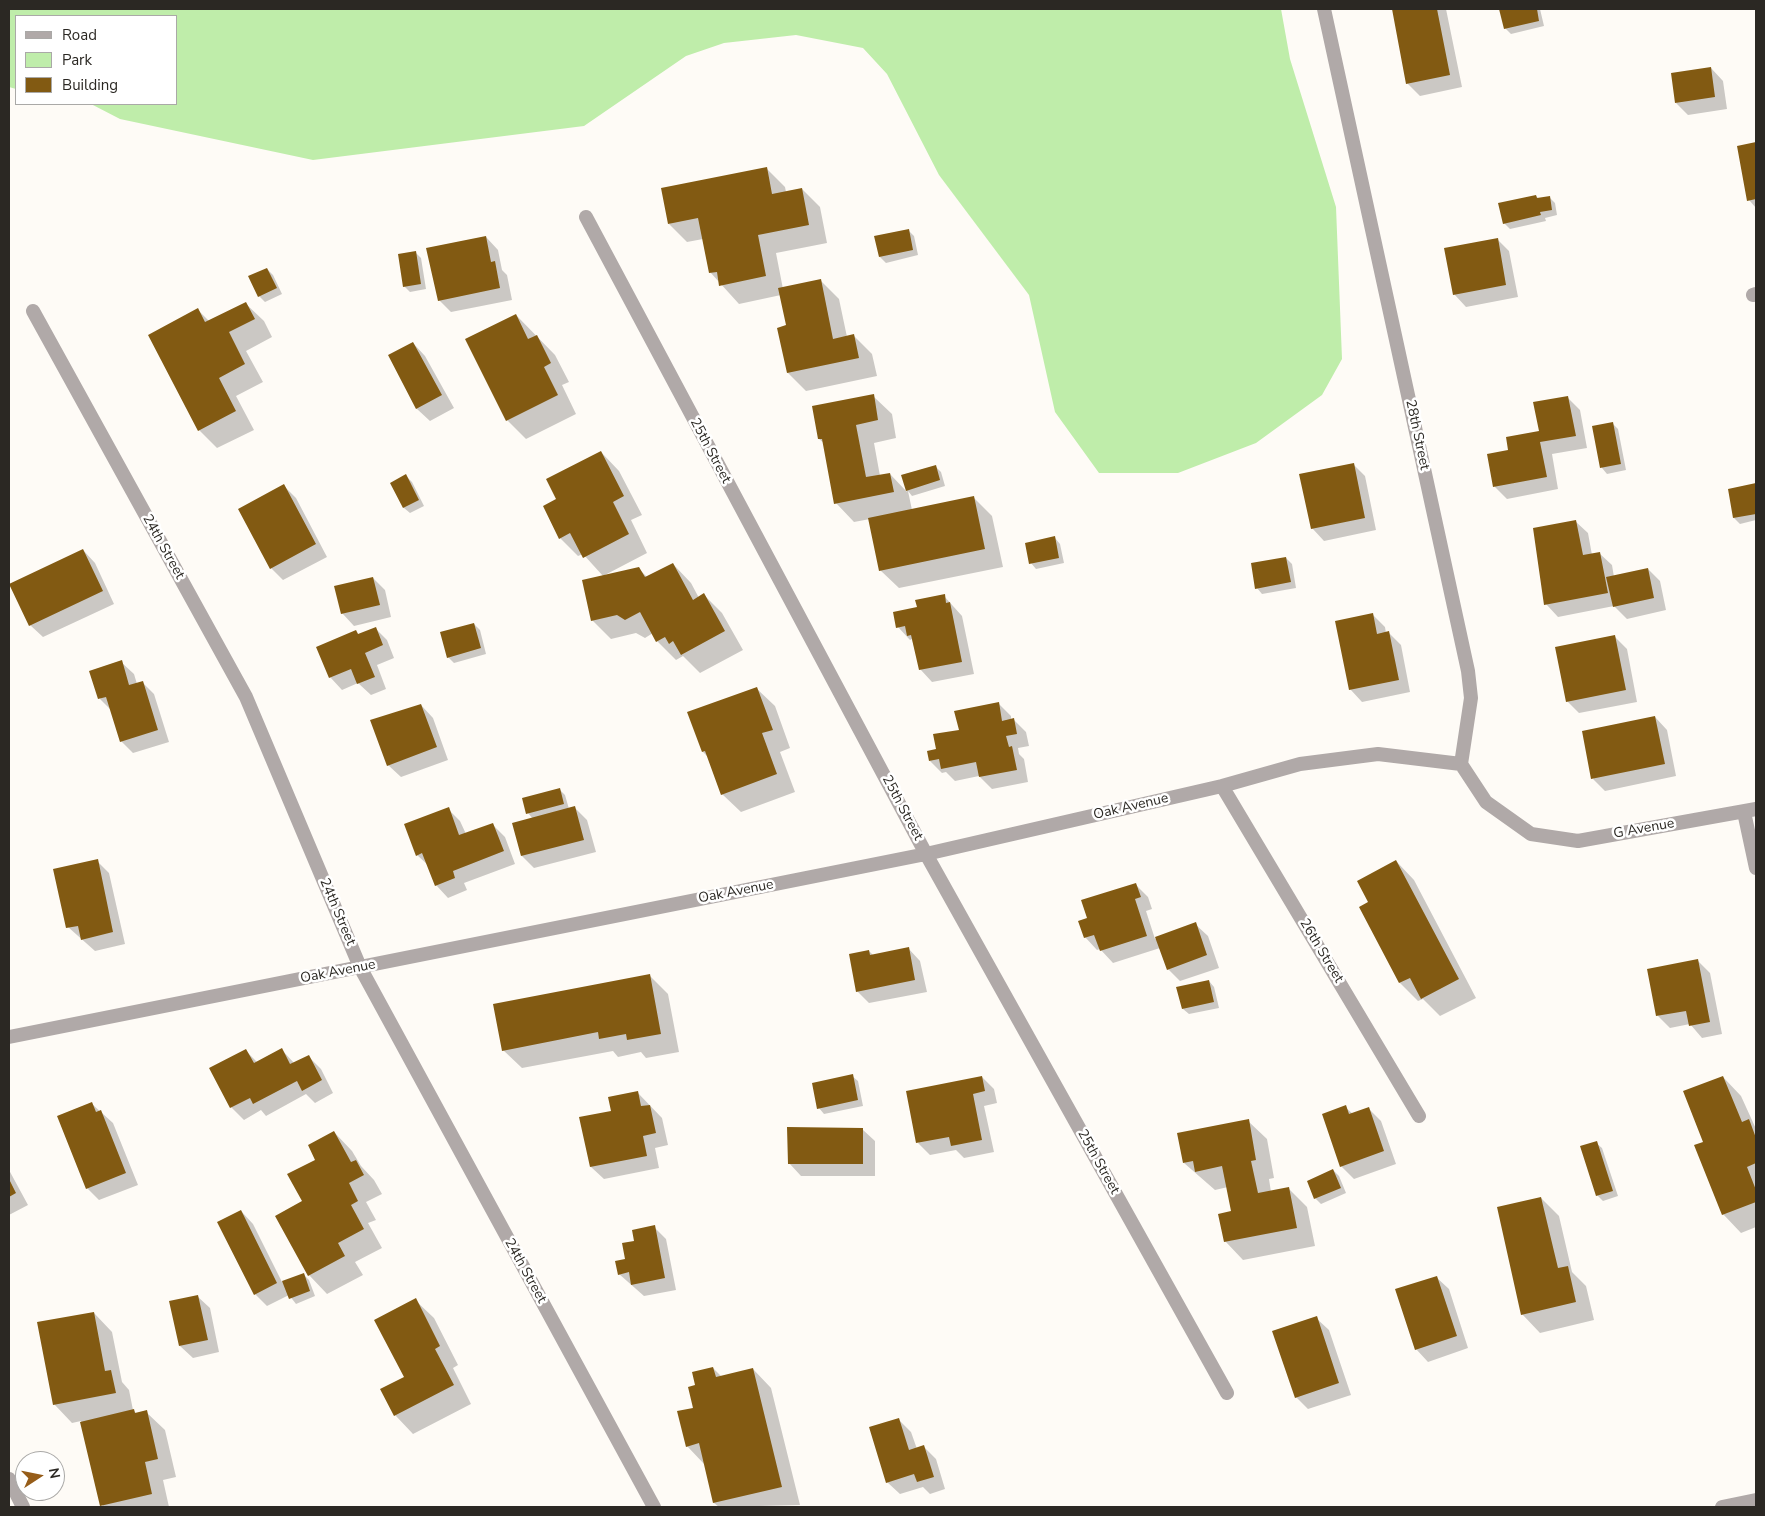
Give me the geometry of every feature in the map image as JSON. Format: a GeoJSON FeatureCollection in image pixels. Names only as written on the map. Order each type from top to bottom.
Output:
{"type":"FeatureCollection","features":[{"type":"Feature","properties":{"kind":"street","name":"28th Street"},"geometry":{"type":"LineString","coordinates":[[1324,9],[1468,671],[1471,698],[1461,764]]}},
{"type":"Feature","properties":{"kind":"street","name":"25th Street"},"geometry":{"type":"LineString","coordinates":[[586,217],[926,854],[1227,1393]]}},
{"type":"Feature","properties":{"kind":"street","name":"24th Street"},"geometry":{"type":"LineString","coordinates":[[33,311],[246,697],[360,967],[654,1507]]}},
{"type":"Feature","properties":{"kind":"street","name":"Oak Avenue"},"geometry":{"type":"LineString","coordinates":[[9,1037],[926,854],[1222,786],[1300,764],[1378,754],[1461,764]]}},
{"type":"Feature","properties":{"kind":"street","name":"G Avenue"},"geometry":{"type":"LineString","coordinates":[[1461,764],[1486,802],[1531,834],[1578,840],[1750,811]]}},
{"type":"Feature","properties":{"kind":"street","name":"26th Street"},"geometry":{"type":"LineString","coordinates":[[1222,786],[1419,1116]]}},
{"type":"Feature","properties":{"kind":"street"},"geometry":{"type":"LineString","coordinates":[[1750,811],[1756,868]]}},
{"type":"Feature","properties":{"kind":"street"},"geometry":{"type":"LineString","coordinates":[[9,1479],[23,1507]]}},
{"type":"Feature","properties":{"kind":"street"},"geometry":{"type":"LineString","coordinates":[[1722,1507],[1756,1500]]}},
{"type":"Feature","properties":{"kind":"green space"},"geometry":{"type":"Polygon","coordinates":[[[9,9],[1281,9],[1290,59],[1336,207],[1342,359],[1322,395],[1256,443],[1178,473],[1099,473],[1055,412],[1029,295],[939,175],[887,74],[863,48],[796,35],[724,43],[686,56],[584,126],[313,160],[120,119],[93,105],[178,105],[178,15],[15,15],[15,89],[9,87],[9,9]]]}},
{"type":"Feature","properties":{"kind":"building"},"geometry":{"type":"Polygon","coordinates":[[[1392,9],[1437,9],[1450,75],[1406,84],[1392,9]]]}},
{"type":"Feature","properties":{"kind":"building"},"geometry":{"type":"Polygon","coordinates":[[[1499,9],[1537,9],[1539,21],[1504,29],[1499,9]]]}},
{"type":"Feature","properties":{"kind":"building"},"geometry":{"type":"Polygon","coordinates":[[[1711,67],[1715,97],[1675,103],[1671,73],[1711,67]]]}},
{"type":"Feature","properties":{"kind":"building"},"geometry":{"type":"Polygon","coordinates":[[[1756,142],[1756,199],[1747,201],[1737,146],[1756,142]]]}},
{"type":"Feature","properties":{"kind":"building"},"geometry":{"type":"Polygon","coordinates":[[[767,167],[772,194],[802,188],[809,225],[758,235],[766,276],[719,286],[717,272],[709,273],[698,218],[668,224],[661,188],[767,167]]]}},
{"type":"Feature","properties":{"kind":"building"},"geometry":{"type":"Polygon","coordinates":[[[1536,195],[1537,198],[1550,196],[1552,210],[1540,212],[1541,215],[1503,224],[1498,203],[1536,195]]]}},
{"type":"Feature","properties":{"kind":"building"},"geometry":{"type":"Polygon","coordinates":[[[909,229],[913,250],[879,257],[874,236],[909,229]]]}},
{"type":"Feature","properties":{"kind":"building"},"geometry":{"type":"Polygon","coordinates":[[[486,236],[491,262],[495,261],[500,288],[438,301],[426,248],[486,236]]]}},
{"type":"Feature","properties":{"kind":"building"},"geometry":{"type":"Polygon","coordinates":[[[1498,238],[1506,285],[1453,295],[1444,248],[1498,238]]]}},
{"type":"Feature","properties":{"kind":"building"},"geometry":{"type":"Polygon","coordinates":[[[416,251],[421,284],[403,287],[398,254],[416,251]]]}},
{"type":"Feature","properties":{"kind":"building"},"geometry":{"type":"Polygon","coordinates":[[[267,268],[277,288],[258,297],[248,276],[267,268]]]}},
{"type":"Feature","properties":{"kind":"building"},"geometry":{"type":"Polygon","coordinates":[[[821,279],[833,339],[854,334],[859,358],[787,373],[777,328],[786,325],[778,288],[821,279]]]}},
{"type":"Feature","properties":{"kind":"building"},"geometry":{"type":"Polygon","coordinates":[[[246,302],[255,319],[229,332],[245,364],[219,378],[236,411],[198,431],[148,335],[198,308],[205,322],[246,302]]]}},
{"type":"Feature","properties":{"kind":"building"},"geometry":{"type":"Polygon","coordinates":[[[516,314],[528,339],[537,335],[551,363],[544,367],[558,395],[506,421],[465,339],[516,314]]]}},
{"type":"Feature","properties":{"kind":"building"},"geometry":{"type":"Polygon","coordinates":[[[413,342],[442,395],[416,409],[388,355],[413,342]]]}},
{"type":"Feature","properties":{"kind":"building"},"geometry":{"type":"Polygon","coordinates":[[[874,394],[878,420],[856,425],[866,477],[890,473],[894,492],[834,504],[822,439],[818,439],[812,406],[874,394]]]}},
{"type":"Feature","properties":{"kind":"building"},"geometry":{"type":"Polygon","coordinates":[[[1568,396],[1576,436],[1540,442],[1547,477],[1493,487],[1487,454],[1508,450],[1506,437],[1539,431],[1533,402],[1568,396]]]}},
{"type":"Feature","properties":{"kind":"building"},"geometry":{"type":"Polygon","coordinates":[[[1613,422],[1621,464],[1600,468],[1592,426],[1613,422]]]}},
{"type":"Feature","properties":{"kind":"building"},"geometry":{"type":"Polygon","coordinates":[[[601,451],[624,496],[613,502],[629,534],[583,558],[570,533],[559,539],[543,506],[556,499],[546,479],[601,451]]]}},
{"type":"Feature","properties":{"kind":"building"},"geometry":{"type":"Polygon","coordinates":[[[1354,463],[1365,518],[1311,529],[1299,474],[1354,463]]]}},
{"type":"Feature","properties":{"kind":"building"},"geometry":{"type":"Polygon","coordinates":[[[936,465],[940,480],[906,491],[901,475],[936,465]]]}},
{"type":"Feature","properties":{"kind":"building"},"geometry":{"type":"Polygon","coordinates":[[[406,474],[419,500],[403,508],[390,483],[406,474]]]}},
{"type":"Feature","properties":{"kind":"building"},"geometry":{"type":"Polygon","coordinates":[[[1756,483],[1756,514],[1733,518],[1728,489],[1756,483]]]}},
{"type":"Feature","properties":{"kind":"building"},"geometry":{"type":"Polygon","coordinates":[[[284,484],[316,544],[270,569],[238,509],[284,484]]]}},
{"type":"Feature","properties":{"kind":"building"},"geometry":{"type":"Polygon","coordinates":[[[974,496],[985,549],[879,571],[868,518],[974,496]]]}},
{"type":"Feature","properties":{"kind":"building"},"geometry":{"type":"Polygon","coordinates":[[[1576,520],[1583,555],[1600,552],[1608,593],[1544,605],[1533,528],[1576,520]]]}},
{"type":"Feature","properties":{"kind":"building"},"geometry":{"type":"Polygon","coordinates":[[[1055,536],[1059,558],[1029,564],[1025,543],[1055,536]]]}},
{"type":"Feature","properties":{"kind":"building"},"geometry":{"type":"Polygon","coordinates":[[[83,549],[103,591],[29,626],[9,584],[83,549]]]}},
{"type":"Feature","properties":{"kind":"building"},"geometry":{"type":"Polygon","coordinates":[[[1286,557],[1291,582],[1255,589],[1251,563],[1286,557]]]}},
{"type":"Feature","properties":{"kind":"building"},"geometry":{"type":"Polygon","coordinates":[[[673,563],[693,600],[704,593],[725,631],[681,655],[673,641],[669,644],[665,637],[656,642],[640,612],[625,620],[617,615],[591,621],[582,580],[639,567],[645,577],[673,563]]]}},
{"type":"Feature","properties":{"kind":"building"},"geometry":{"type":"Polygon","coordinates":[[[1648,568],[1654,598],[1613,607],[1606,577],[1648,568]]]}},
{"type":"Feature","properties":{"kind":"building"},"geometry":{"type":"Polygon","coordinates":[[[373,577],[380,605],[341,614],[334,586],[373,577]]]}},
{"type":"Feature","properties":{"kind":"building"},"geometry":{"type":"Polygon","coordinates":[[[945,594],[946,603],[950,602],[962,662],[919,670],[911,635],[907,636],[905,626],[896,628],[893,612],[917,607],[915,600],[945,594]]]}},
{"type":"Feature","properties":{"kind":"building"},"geometry":{"type":"Polygon","coordinates":[[[1373,613],[1377,634],[1389,631],[1399,680],[1349,690],[1335,621],[1373,613]]]}},
{"type":"Feature","properties":{"kind":"building"},"geometry":{"type":"Polygon","coordinates":[[[474,623],[481,648],[447,658],[440,632],[474,623]]]}},
{"type":"Feature","properties":{"kind":"building"},"geometry":{"type":"Polygon","coordinates":[[[376,627],[383,645],[365,653],[375,677],[357,684],[351,669],[329,678],[316,647],[356,630],[358,634],[376,627]]]}},
{"type":"Feature","properties":{"kind":"building"},"geometry":{"type":"Polygon","coordinates":[[[1615,635],[1626,690],[1566,702],[1555,647],[1615,635]]]}},
{"type":"Feature","properties":{"kind":"building"},"geometry":{"type":"Polygon","coordinates":[[[122,660],[129,685],[143,681],[158,730],[120,742],[106,697],[98,699],[89,671],[122,660]]]}},
{"type":"Feature","properties":{"kind":"building"},"geometry":{"type":"Polygon","coordinates":[[[757,687],[773,730],[762,733],[777,774],[721,795],[705,751],[702,752],[687,712],[757,687]]]}},
{"type":"Feature","properties":{"kind":"building"},"geometry":{"type":"Polygon","coordinates":[[[999,702],[1002,721],[1014,718],[1017,734],[1006,736],[1009,747],[1012,746],[1017,770],[979,777],[976,762],[941,769],[939,759],[929,761],[927,751],[936,749],[933,734],[959,730],[954,711],[999,702]]]}},
{"type":"Feature","properties":{"kind":"building"},"geometry":{"type":"Polygon","coordinates":[[[421,704],[437,747],[387,766],[370,720],[421,704]]]}},
{"type":"Feature","properties":{"kind":"building"},"geometry":{"type":"Polygon","coordinates":[[[1655,716],[1665,764],[1591,779],[1582,731],[1655,716]]]}},
{"type":"Feature","properties":{"kind":"building"},"geometry":{"type":"Polygon","coordinates":[[[560,788],[564,804],[526,814],[522,798],[560,788]]]}},
{"type":"Feature","properties":{"kind":"building"},"geometry":{"type":"Polygon","coordinates":[[[575,806],[584,840],[521,856],[512,823],[575,806]]]}},
{"type":"Feature","properties":{"kind":"building"},"geometry":{"type":"Polygon","coordinates":[[[449,807],[459,835],[493,823],[504,851],[453,871],[455,878],[435,886],[422,853],[416,856],[404,824],[449,807]]]}},
{"type":"Feature","properties":{"kind":"building"},"geometry":{"type":"Polygon","coordinates":[[[98,859],[113,932],[81,940],[78,926],[66,928],[53,869],[98,859]]]}},
{"type":"Feature","properties":{"kind":"building"},"geometry":{"type":"Polygon","coordinates":[[[1396,860],[1459,979],[1421,999],[1410,978],[1399,983],[1359,907],[1368,902],[1357,881],[1396,860]]]}},
{"type":"Feature","properties":{"kind":"building"},"geometry":{"type":"Polygon","coordinates":[[[1136,883],[1141,897],[1135,899],[1147,936],[1100,951],[1094,935],[1084,938],[1078,921],[1087,918],[1081,900],[1136,883]]]}},
{"type":"Feature","properties":{"kind":"building"},"geometry":{"type":"Polygon","coordinates":[[[1196,922],[1207,955],[1167,970],[1155,937],[1196,922]]]}},
{"type":"Feature","properties":{"kind":"building"},"geometry":{"type":"Polygon","coordinates":[[[909,947],[915,980],[856,992],[849,954],[869,950],[870,955],[909,947]]]}},
{"type":"Feature","properties":{"kind":"building"},"geometry":{"type":"Polygon","coordinates":[[[1698,959],[1710,1022],[1689,1026],[1686,1011],[1656,1016],[1647,969],[1698,959]]]}},
{"type":"Feature","properties":{"kind":"building"},"geometry":{"type":"Polygon","coordinates":[[[650,974],[661,1034],[627,1040],[626,1034],[599,1039],[598,1032],[502,1051],[493,1004],[650,974]]]}},
{"type":"Feature","properties":{"kind":"building"},"geometry":{"type":"Polygon","coordinates":[[[1209,980],[1214,1002],[1182,1009],[1176,987],[1209,980]]]}},
{"type":"Feature","properties":{"kind":"building"},"geometry":{"type":"Polygon","coordinates":[[[282,1048],[290,1064],[309,1055],[322,1080],[302,1091],[297,1081],[253,1104],[250,1098],[230,1108],[209,1068],[246,1049],[254,1063],[282,1048]]]}},
{"type":"Feature","properties":{"kind":"building"},"geometry":{"type":"Polygon","coordinates":[[[853,1074],[858,1100],[817,1109],[812,1083],[853,1074]]]}},
{"type":"Feature","properties":{"kind":"building"},"geometry":{"type":"Polygon","coordinates":[[[982,1076],[985,1091],[973,1094],[982,1140],[951,1146],[949,1137],[916,1143],[906,1091],[982,1076]]]}},
{"type":"Feature","properties":{"kind":"building"},"geometry":{"type":"Polygon","coordinates":[[[1723,1076],[1742,1122],[1749,1119],[1756,1138],[1756,1163],[1747,1167],[1756,1190],[1756,1202],[1722,1215],[1694,1145],[1703,1142],[1683,1091],[1723,1076]]]}},
{"type":"Feature","properties":{"kind":"building"},"geometry":{"type":"Polygon","coordinates":[[[638,1091],[641,1106],[650,1105],[656,1133],[643,1136],[647,1156],[590,1167],[579,1117],[611,1111],[608,1097],[638,1091]]]}},
{"type":"Feature","properties":{"kind":"building"},"geometry":{"type":"Polygon","coordinates":[[[92,1102],[96,1112],[101,1110],[126,1173],[86,1189],[57,1116],[92,1102]]]}},
{"type":"Feature","properties":{"kind":"building"},"geometry":{"type":"Polygon","coordinates":[[[1346,1105],[1349,1114],[1369,1107],[1384,1151],[1340,1167],[1322,1114],[1346,1105]]]}},
{"type":"Feature","properties":{"kind":"building"},"geometry":{"type":"Polygon","coordinates":[[[1249,1119],[1256,1160],[1251,1161],[1258,1193],[1289,1187],[1297,1228],[1224,1242],[1218,1214],[1231,1211],[1222,1166],[1195,1172],[1193,1161],[1183,1163],[1177,1133],[1249,1119]]]}},
{"type":"Feature","properties":{"kind":"building"},"geometry":{"type":"Polygon","coordinates":[[[787,1127],[863,1128],[863,1164],[788,1164],[787,1127]]]}},
{"type":"Feature","properties":{"kind":"building"},"geometry":{"type":"Polygon","coordinates":[[[334,1131],[351,1162],[356,1160],[364,1175],[349,1183],[358,1201],[351,1205],[364,1229],[338,1243],[345,1256],[308,1276],[275,1216],[302,1201],[287,1174],[315,1160],[308,1145],[334,1131]]]}},
{"type":"Feature","properties":{"kind":"building"},"geometry":{"type":"Polygon","coordinates":[[[1597,1141],[1613,1191],[1596,1196],[1580,1146],[1597,1141]]]}},
{"type":"Feature","properties":{"kind":"building"},"geometry":{"type":"Polygon","coordinates":[[[1333,1169],[1341,1188],[1314,1199],[1307,1181],[1333,1169]]]}},
{"type":"Feature","properties":{"kind":"building"},"geometry":{"type":"Polygon","coordinates":[[[9,1179],[16,1193],[9,1197],[9,1179]]]}},
{"type":"Feature","properties":{"kind":"building"},"geometry":{"type":"Polygon","coordinates":[[[1541,1197],[1558,1268],[1568,1266],[1576,1302],[1521,1315],[1497,1207],[1541,1197]]]}},
{"type":"Feature","properties":{"kind":"building"},"geometry":{"type":"Polygon","coordinates":[[[241,1210],[277,1283],[254,1295],[217,1222],[241,1210]]]}},
{"type":"Feature","properties":{"kind":"building"},"geometry":{"type":"Polygon","coordinates":[[[655,1225],[665,1278],[631,1285],[629,1272],[618,1275],[615,1261],[625,1259],[622,1243],[634,1241],[632,1230],[655,1225]]]}},
{"type":"Feature","properties":{"kind":"building"},"geometry":{"type":"Polygon","coordinates":[[[304,1273],[310,1291],[289,1299],[282,1281],[304,1273]]]}},
{"type":"Feature","properties":{"kind":"building"},"geometry":{"type":"Polygon","coordinates":[[[1437,1276],[1457,1336],[1415,1350],[1395,1289],[1437,1276]]]}},
{"type":"Feature","properties":{"kind":"building"},"geometry":{"type":"Polygon","coordinates":[[[198,1295],[208,1340],[179,1346],[169,1301],[198,1295]]]}},
{"type":"Feature","properties":{"kind":"building"},"geometry":{"type":"Polygon","coordinates":[[[416,1298],[440,1346],[435,1349],[454,1385],[394,1416],[380,1389],[404,1377],[374,1320],[416,1298]]]}},
{"type":"Feature","properties":{"kind":"building"},"geometry":{"type":"Polygon","coordinates":[[[94,1312],[105,1371],[111,1370],[116,1393],[53,1405],[37,1322],[94,1312]]]}},
{"type":"Feature","properties":{"kind":"building"},"geometry":{"type":"Polygon","coordinates":[[[1317,1316],[1339,1383],[1295,1398],[1272,1331],[1317,1316]]]}},
{"type":"Feature","properties":{"kind":"building"},"geometry":{"type":"Polygon","coordinates":[[[713,1367],[716,1377],[753,1368],[782,1487],[713,1503],[699,1443],[686,1447],[677,1411],[693,1408],[688,1387],[695,1385],[692,1372],[713,1367]]]}},
{"type":"Feature","properties":{"kind":"building"},"geometry":{"type":"Polygon","coordinates":[[[134,1409],[135,1413],[147,1410],[158,1459],[145,1462],[152,1494],[100,1506],[80,1422],[134,1409]]]}},
{"type":"Feature","properties":{"kind":"building"},"geometry":{"type":"Polygon","coordinates":[[[899,1418],[909,1450],[924,1445],[934,1477],[917,1482],[914,1474],[886,1483],[869,1427],[899,1418]]]}}]}
